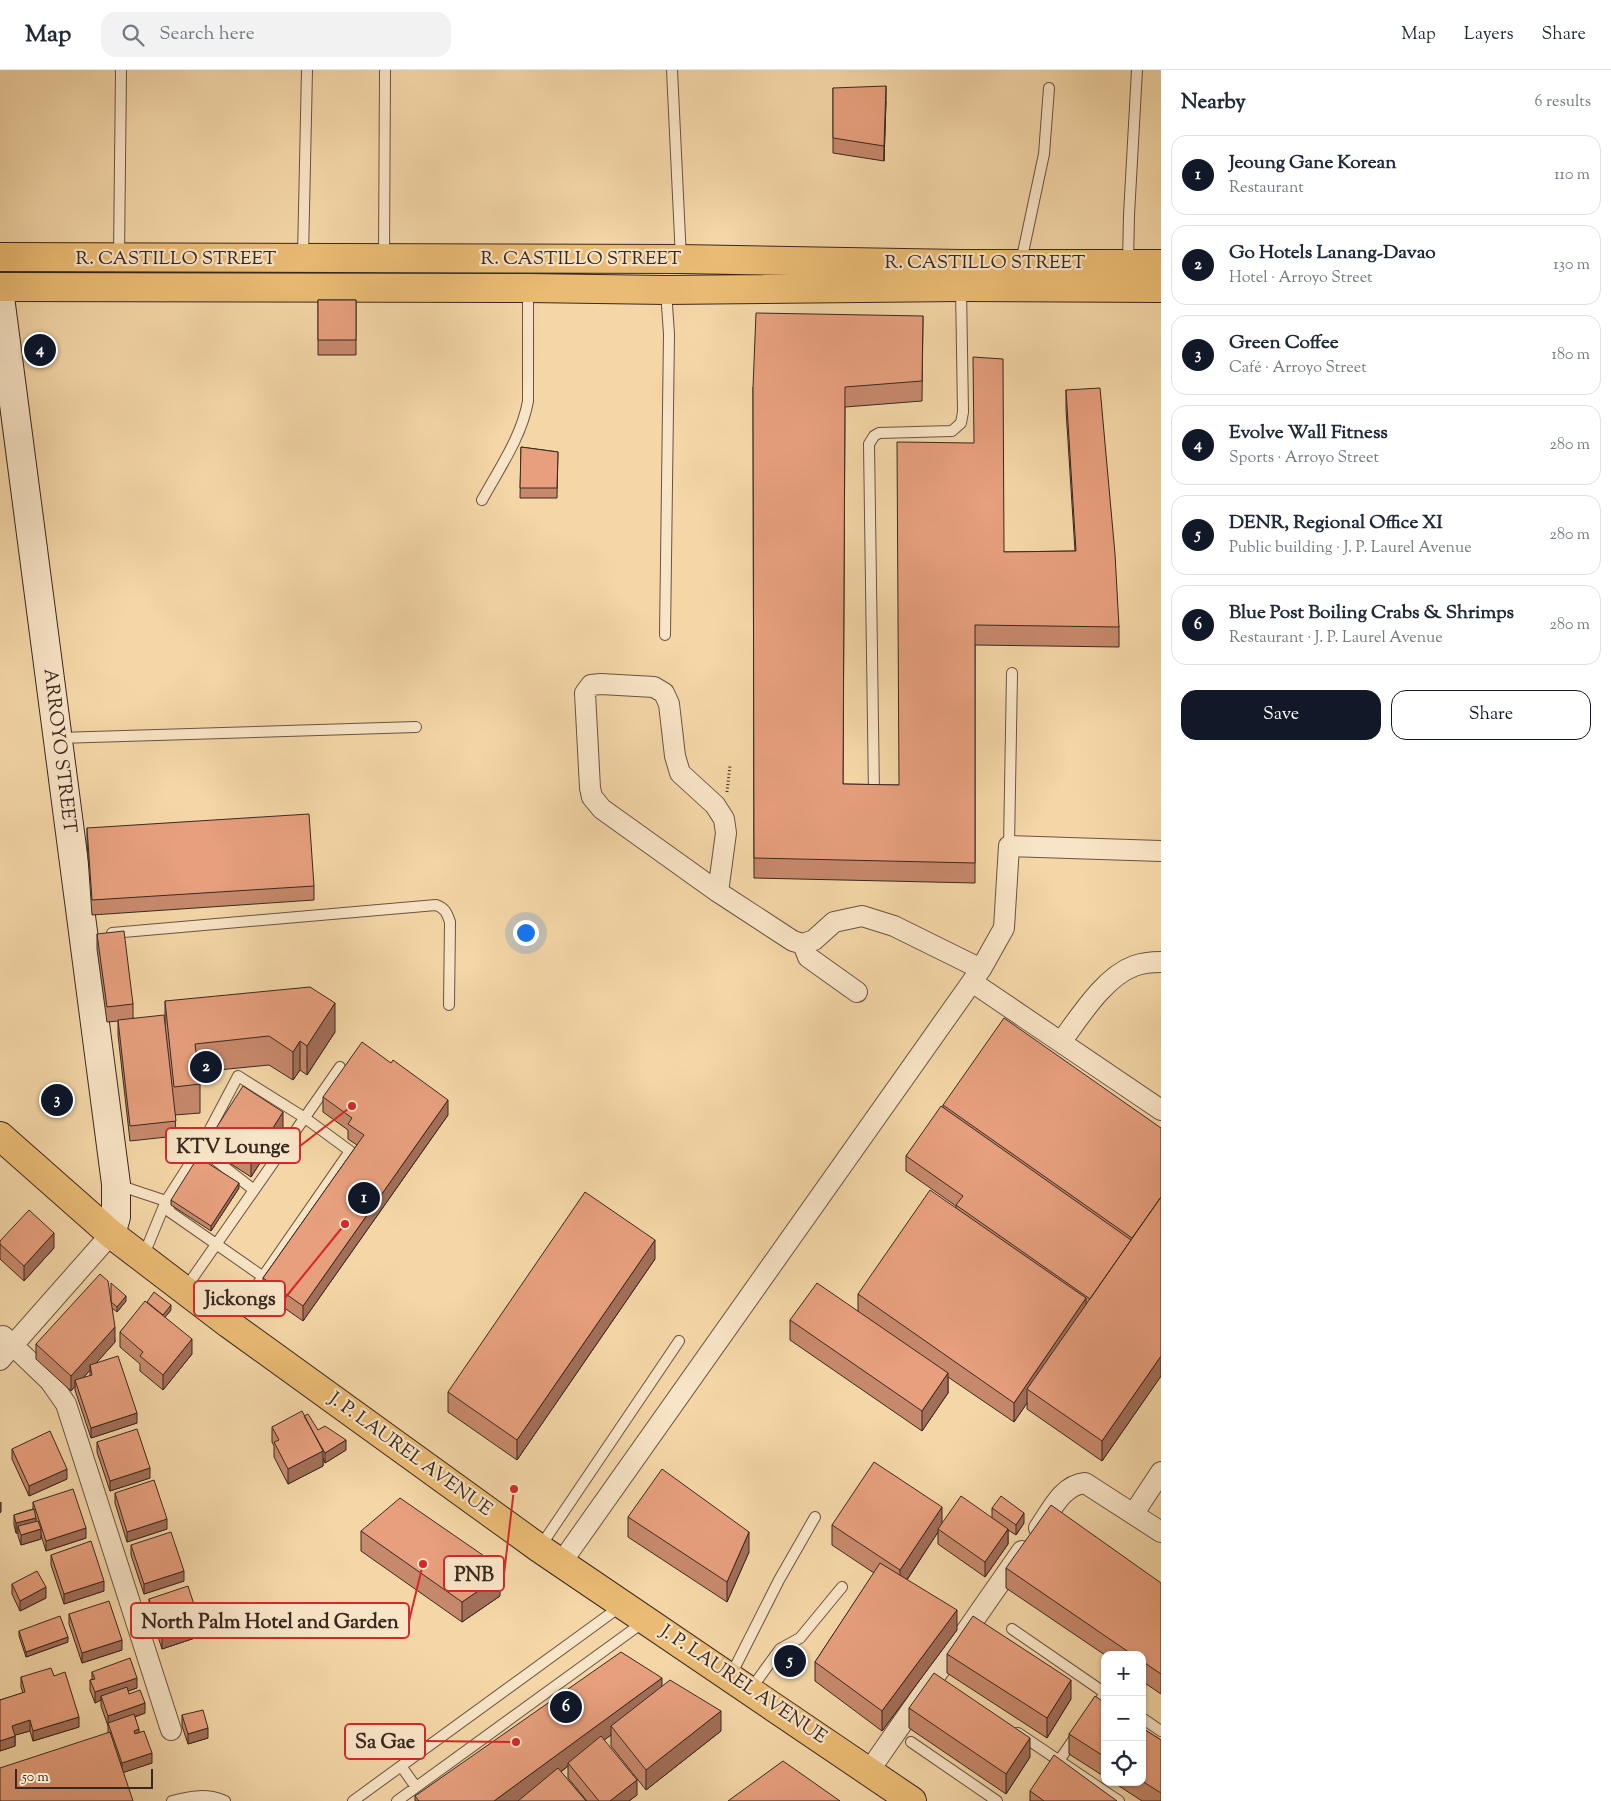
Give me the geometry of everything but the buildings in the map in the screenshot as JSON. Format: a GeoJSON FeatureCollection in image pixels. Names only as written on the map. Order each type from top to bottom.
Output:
{"type":"FeatureCollection","features":[{"type":"Feature","properties":{"kind":"main road","name":"R. CASTILLO STREET"},"geometry":{"type":"LineString","coordinates":[[0,257],[119,259],[681,259],[960,276]]}},
{"type":"Feature","properties":{"kind":"main road"},"geometry":{"type":"LineString","coordinates":[[486,259],[488,288]]}},
{"type":"Feature","properties":{"kind":"main road","name":"R. CASTILLO STREET"},"geometry":{"type":"LineString","coordinates":[[0,287],[666,290],[960,276],[1128,276],[1161,264]]}},
{"type":"Feature","properties":{"kind":"main road","name":"R. CASTILLO STREET"},"geometry":{"type":"LineString","coordinates":[[1128,276],[1161,288]]}},
{"type":"Feature","properties":{"kind":"main road","name":"J. P. LAUREL AVENUE"},"geometry":{"type":"LineString","coordinates":[[0,1136],[111,1212],[143,1259],[229,1324],[550,1555],[912,1801]]}},
{"type":"Feature","properties":{"kind":"street","name":"ARROYO STREET"},"geometry":{"type":"LineString","coordinates":[[0,297],[57,738],[91,935],[111,1212]]}},
{"type":"Feature","properties":{"kind":"street"},"geometry":{"type":"LineString","coordinates":[[718,892],[726,833],[724,819],[715,806],[680,773],[676,762],[669,704],[664,693],[654,687],[601,684],[592,686],[585,693],[590,788],[592,797],[602,809],[718,892],[782,935],[803,944],[814,940],[834,922],[862,916],[894,926],[977,976],[1061,1042],[1161,1110]]}},
{"type":"Feature","properties":{"kind":"street"},"geometry":{"type":"LineString","coordinates":[[550,1555],[977,976],[1004,928],[1010,846],[1161,851]]}},
{"type":"Feature","properties":{"kind":"street"},"geometry":{"type":"LineString","coordinates":[[803,944],[808,957],[857,992]]}},
{"type":"Feature","properties":{"kind":"street"},"geometry":{"type":"LineString","coordinates":[[1061,1042],[1098,994],[1117,976],[1133,966],[1150,962],[1161,962]]}},
{"type":"Feature","properties":{"kind":"street"},"geometry":{"type":"LineString","coordinates":[[111,1212],[4,1345],[50,1382],[66,1404],[171,1730]]}},
{"type":"Feature","properties":{"kind":"street"},"geometry":{"type":"LineString","coordinates":[[1134,1513],[1161,1472]]}},
{"type":"Feature","properties":{"kind":"street"},"geometry":{"type":"LineString","coordinates":[[869,1771],[1068,1488],[1075,1484],[1084,1483],[1094,1487],[1161,1532]]}},
{"type":"Feature","properties":{"kind":"lane"},"geometry":{"type":"LineString","coordinates":[[119,259],[121,70]]}},
{"type":"Feature","properties":{"kind":"lane"},"geometry":{"type":"LineString","coordinates":[[303,259],[307,70]]}},
{"type":"Feature","properties":{"kind":"lane"},"geometry":{"type":"LineString","coordinates":[[384,259],[385,70]]}},
{"type":"Feature","properties":{"kind":"lane"},"geometry":{"type":"LineString","coordinates":[[672,70],[681,259]]}},
{"type":"Feature","properties":{"kind":"lane"},"geometry":{"type":"LineString","coordinates":[[1128,276],[1129,215],[1137,70]]}},
{"type":"Feature","properties":{"kind":"lane"},"geometry":{"type":"LineString","coordinates":[[1018,276],[1044,154],[1049,88]]}},
{"type":"Feature","properties":{"kind":"lane"},"geometry":{"type":"LineString","coordinates":[[874,794],[869,444],[874,436],[879,433],[952,431],[961,423],[963,412],[960,276]]}},
{"type":"Feature","properties":{"kind":"lane"},"geometry":{"type":"LineString","coordinates":[[482,500],[519,432],[526,415],[528,401],[528,288]]}},
{"type":"Feature","properties":{"kind":"lane"},"geometry":{"type":"LineString","coordinates":[[666,290],[669,334],[666,635]]}},
{"type":"Feature","properties":{"kind":"lane"},"geometry":{"type":"LineString","coordinates":[[1010,846],[1012,673]]}},
{"type":"Feature","properties":{"kind":"lane"},"geometry":{"type":"LineString","coordinates":[[57,738],[416,727]]}},
{"type":"Feature","properties":{"kind":"lane"},"geometry":{"type":"LineString","coordinates":[[91,935],[436,905],[442,907],[447,913],[450,922],[449,1005]]}},
{"type":"Feature","properties":{"kind":"lane"},"geometry":{"type":"LineString","coordinates":[[184,1290],[340,1067]]}},
{"type":"Feature","properties":{"kind":"lane"},"geometry":{"type":"LineString","coordinates":[[143,1259],[166,1201],[200,1148],[238,1076],[305,1118],[350,1150],[229,1324]]}},
{"type":"Feature","properties":{"kind":"lane"},"geometry":{"type":"LineString","coordinates":[[200,1148],[254,1190]]}},
{"type":"Feature","properties":{"kind":"lane"},"geometry":{"type":"LineString","coordinates":[[111,1212],[166,1201]]}},
{"type":"Feature","properties":{"kind":"lane"},"geometry":{"type":"LineString","coordinates":[[166,1201],[170,1212],[262,1276]]}},
{"type":"Feature","properties":{"kind":"lane"},"geometry":{"type":"LineString","coordinates":[[550,1555],[679,1340]]}},
{"type":"Feature","properties":{"kind":"lane"},"geometry":{"type":"LineString","coordinates":[[740,1684],[779,1580],[814,1517]]}},
{"type":"Feature","properties":{"kind":"lane"},"geometry":{"type":"LineString","coordinates":[[740,1684],[780,1649],[800,1638],[842,1587]]}},
{"type":"Feature","properties":{"kind":"lane"},"geometry":{"type":"LineString","coordinates":[[353,1801],[624,1604]]}},
{"type":"Feature","properties":{"kind":"lane"},"geometry":{"type":"LineString","coordinates":[[397,1801],[646,1620]]}},
{"type":"Feature","properties":{"kind":"lane"},"geometry":{"type":"LineString","coordinates":[[1012,1629],[1101,1690]]}},
{"type":"Feature","properties":{"kind":"lane"},"geometry":{"type":"LineString","coordinates":[[1048,1776],[1103,1696]]}},
{"type":"Feature","properties":{"kind":"lane"},"geometry":{"type":"LineString","coordinates":[[1146,1721],[1161,1731]]}},
{"type":"Feature","properties":{"kind":"lane"},"geometry":{"type":"LineString","coordinates":[[1013,1729],[1119,1801]]}},
{"type":"Feature","properties":{"kind":"lane"},"geometry":{"type":"LineString","coordinates":[[910,1742],[997,1801]]}},
{"type":"Feature","properties":{"kind":"lane"},"geometry":{"type":"LineString","coordinates":[[401,1766],[416,1787]]}},
{"type":"Feature","properties":{"kind":"lane"},"geometry":{"type":"LineString","coordinates":[[172,1801],[194,1796],[214,1796],[225,1801]]}},
{"type":"Feature","properties":{"kind":"place","name":"Evolve Wall Fitness"},"geometry":{"type":"Point","coordinates":[40,350]}},
{"type":"Feature","properties":{"kind":"place","name":"Go Hotels Lanang-Davao"},"geometry":{"type":"Point","coordinates":[206,1067]}},
{"type":"Feature","properties":{"kind":"place","name":"Green Coffee"},"geometry":{"type":"Point","coordinates":[57,1100]}},
{"type":"Feature","properties":{"kind":"place","name":"KTV Lounge"},"geometry":{"type":"Point","coordinates":[352,1106]}},
{"type":"Feature","properties":{"kind":"place","name":"Jeoung Gane Korean"},"geometry":{"type":"Point","coordinates":[364,1198]}},
{"type":"Feature","properties":{"kind":"place","name":"Jickongs"},"geometry":{"type":"Point","coordinates":[345,1224]}},
{"type":"Feature","properties":{"kind":"place","name":"PNB"},"geometry":{"type":"Point","coordinates":[514,1489]}},
{"type":"Feature","properties":{"kind":"place","name":"North Palm Hotel and Garden"},"geometry":{"type":"Point","coordinates":[423,1564]}},
{"type":"Feature","properties":{"kind":"place","name":"DENR, Regional Office XI"},"geometry":{"type":"Point","coordinates":[790,1661]}},
{"type":"Feature","properties":{"kind":"place","name":"Blue Post Boiling Crabs & Shrimps"},"geometry":{"type":"Point","coordinates":[566,1707]}},
{"type":"Feature","properties":{"kind":"place","name":"Sa Gae"},"geometry":{"type":"Point","coordinates":[516,1742]}}]}
